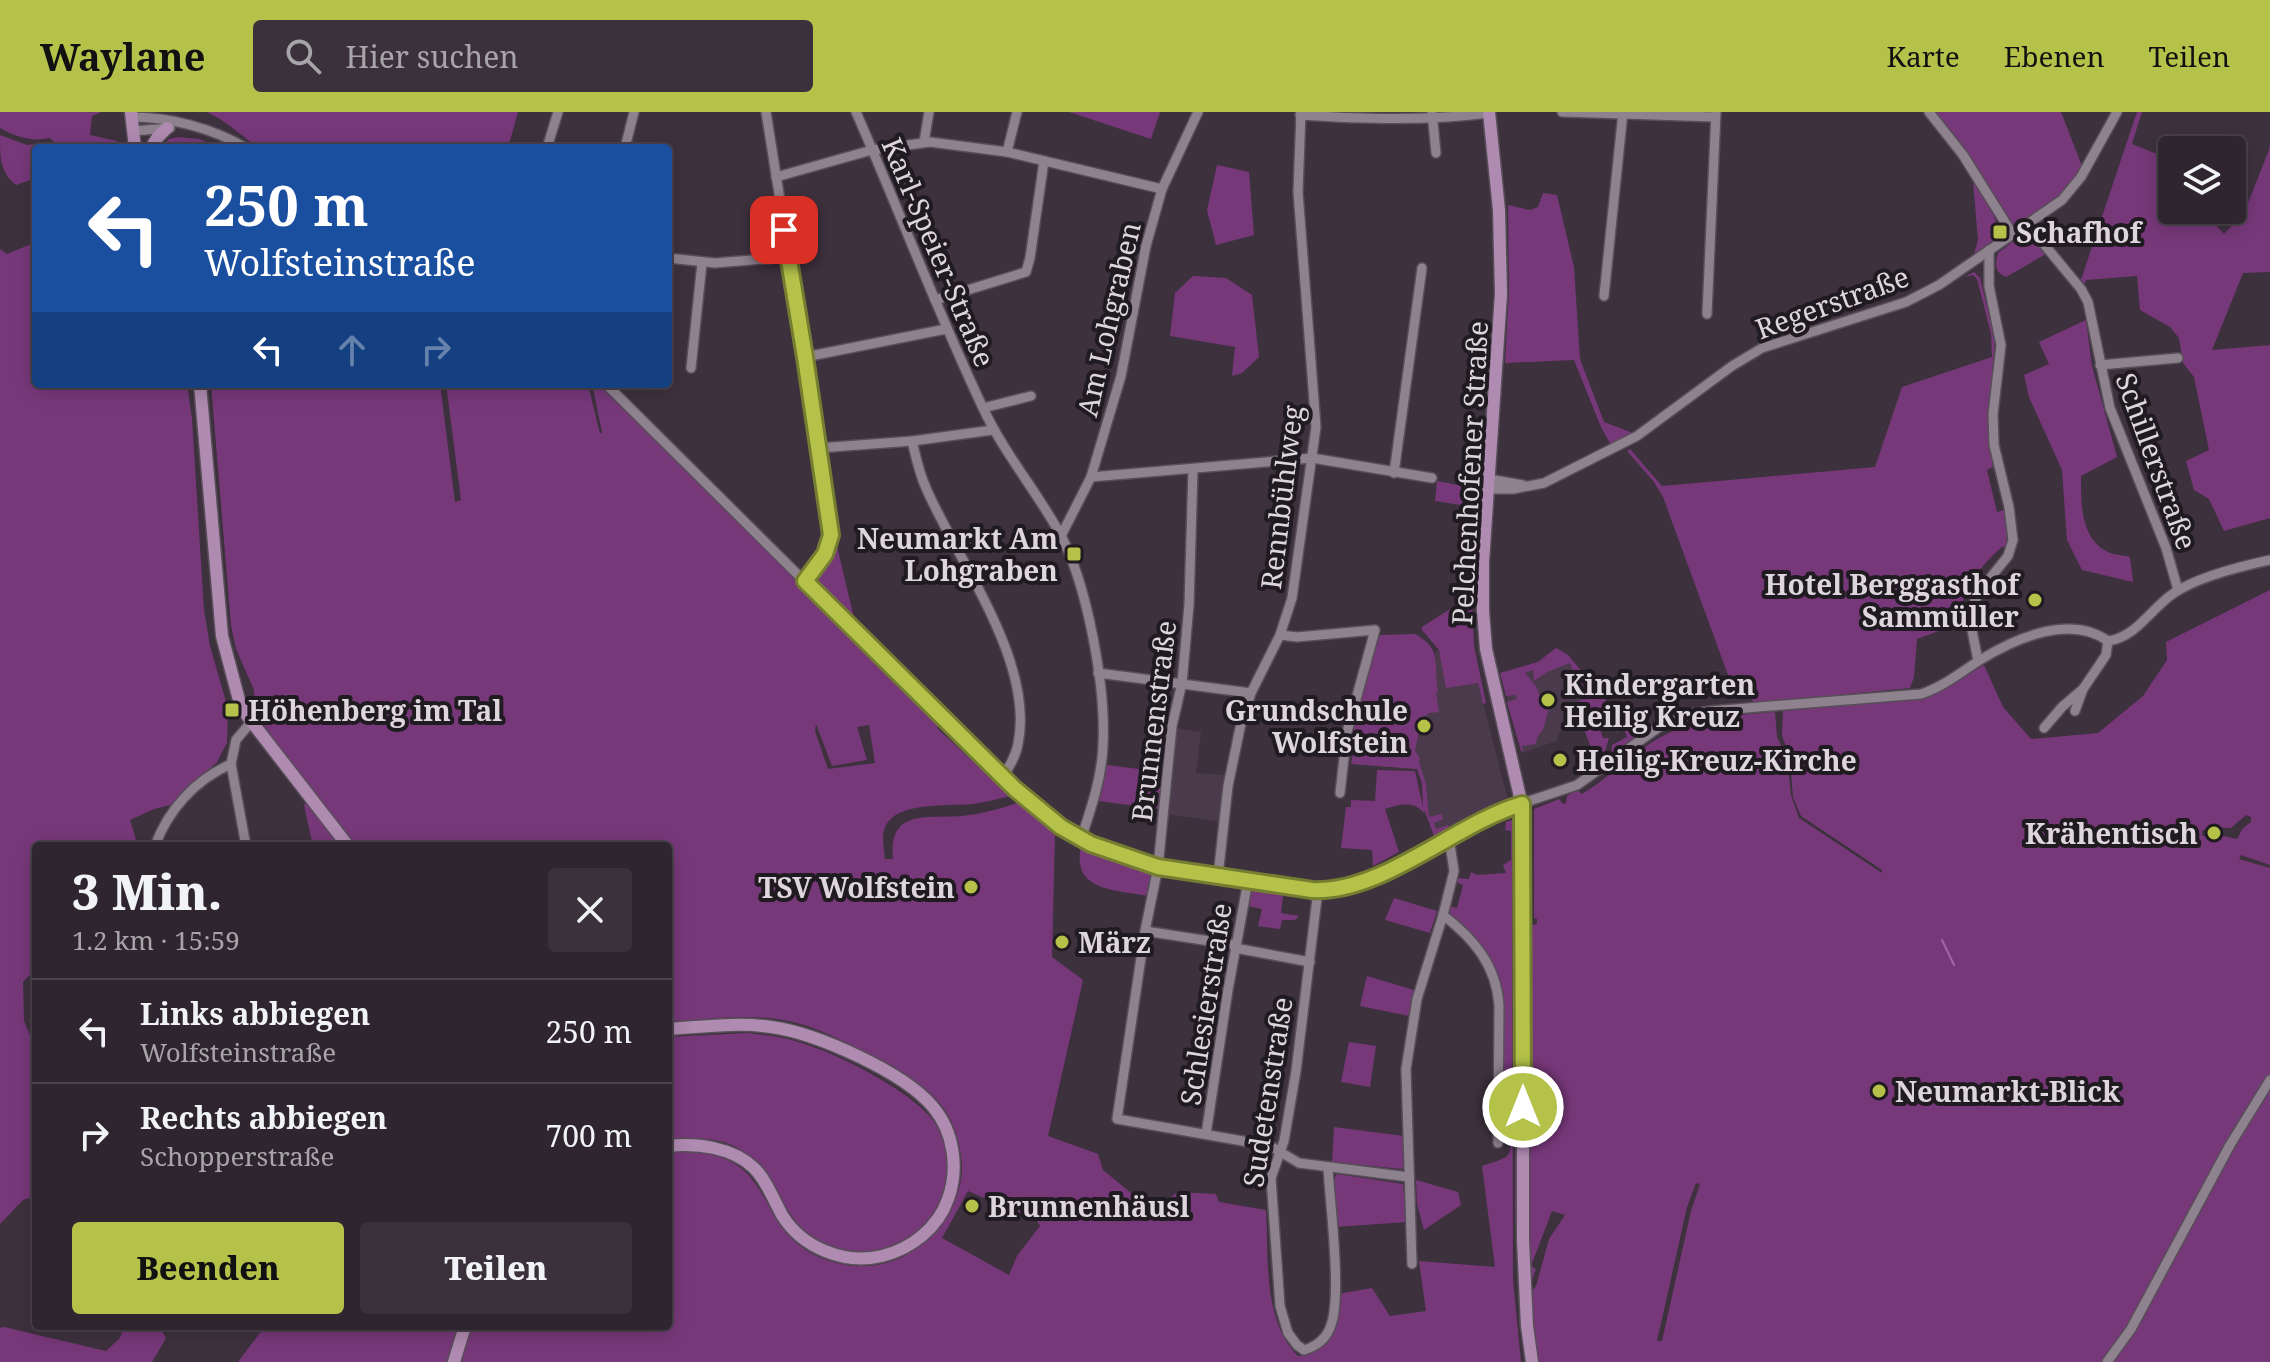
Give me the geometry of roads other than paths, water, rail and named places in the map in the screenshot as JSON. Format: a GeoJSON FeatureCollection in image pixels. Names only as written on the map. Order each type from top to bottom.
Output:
{"type":"FeatureCollection","features":[{"type":"Feature","properties":{"kind":"main road","name":"Pelchenhofener Straße"},"geometry":{"type":"LineString","coordinates":[[1489,112],[1499,210],[1501,294],[1483,573],[1484,633],[1522,804],[1524,1269],[1532,1362]]}},
{"type":"Feature","properties":{"kind":"main road"},"geometry":{"type":"LineString","coordinates":[[132,120],[135,144]]}},
{"type":"Feature","properties":{"kind":"main road"},"geometry":{"type":"LineString","coordinates":[[153,144],[167,128]]}},
{"type":"Feature","properties":{"kind":"main road"},"geometry":{"type":"LineString","coordinates":[[200,388],[221,625],[241,705],[345,842]]}},
{"type":"Feature","properties":{"kind":"main road"},"geometry":{"type":"LineString","coordinates":[[672,1029],[734,1025],[771,1027],[814,1038],[860,1058],[912,1089],[933,1107],[952,1146],[954,1175],[946,1205],[936,1222],[915,1242],[880,1257],[851,1258],[824,1251],[794,1231],[761,1177],[744,1160],[711,1147],[672,1146]]}},
{"type":"Feature","properties":{"kind":"main road"},"geometry":{"type":"LineString","coordinates":[[454,1362],[464,1330]]}},
{"type":"Feature","properties":{"kind":"street"},"geometry":{"type":"LineString","coordinates":[[548,144],[558,112]]}},
{"type":"Feature","properties":{"kind":"street"},"geometry":{"type":"LineString","coordinates":[[626,144],[634,112]]}},
{"type":"Feature","properties":{"kind":"street"},"geometry":{"type":"LineString","coordinates":[[766,112],[831,535],[825,554],[805,581]]}},
{"type":"Feature","properties":{"kind":"street","name":"Karl-Speier-Straße"},"geometry":{"type":"LineString","coordinates":[[856,112],[946,329],[993,430],[1061,536],[1083,598],[1098,673],[1103,747],[1081,839]]}},
{"type":"Feature","properties":{"kind":"street"},"geometry":{"type":"LineString","coordinates":[[924,142],[929,112]]}},
{"type":"Feature","properties":{"kind":"street"},"geometry":{"type":"LineString","coordinates":[[1007,152],[1017,112]]}},
{"type":"Feature","properties":{"kind":"street","name":"Am Lohgraben"},"geometry":{"type":"LineString","coordinates":[[1061,536],[1091,477],[1121,376],[1146,246],[1162,189],[1198,112]]}},
{"type":"Feature","properties":{"kind":"street"},"geometry":{"type":"LineString","coordinates":[[1300,113],[1376,119],[1489,112]]}},
{"type":"Feature","properties":{"kind":"street"},"geometry":{"type":"LineString","coordinates":[[1562,112],[1715,114],[1707,314]]}},
{"type":"Feature","properties":{"kind":"street"},"geometry":{"type":"LineString","coordinates":[[1604,296],[1623,112]]}},
{"type":"Feature","properties":{"kind":"street"},"geometry":{"type":"LineString","coordinates":[[1929,112],[1963,155],[2013,235]]}},
{"type":"Feature","properties":{"kind":"street","name":"Regerstraße"},"geometry":{"type":"LineString","coordinates":[[1489,484],[1544,483],[1637,436],[1732,366],[1762,348],[1906,302],[1939,285],[2055,206],[2072,190],[2117,112]]}},
{"type":"Feature","properties":{"kind":"street","name":"Rennbühlweg"},"geometry":{"type":"LineString","coordinates":[[1218,876],[1228,786],[1251,693],[1280,635],[1296,581],[1312,458],[1316,412],[1298,192],[1300,113]]}},
{"type":"Feature","properties":{"kind":"street"},"geometry":{"type":"LineString","coordinates":[[1433,115],[1436,153]]}},
{"type":"Feature","properties":{"kind":"street"},"geometry":{"type":"LineString","coordinates":[[132,120],[158,118],[212,132],[238,144]]}},
{"type":"Feature","properties":{"kind":"street"},"geometry":{"type":"LineString","coordinates":[[132,120],[167,128],[181,124]]}},
{"type":"Feature","properties":{"kind":"street"},"geometry":{"type":"LineString","coordinates":[[776,177],[872,150],[924,142],[1007,152],[1162,189]]}},
{"type":"Feature","properties":{"kind":"street"},"geometry":{"type":"LineString","coordinates":[[935,300],[1026,272],[1044,161]]}},
{"type":"Feature","properties":{"kind":"street","name":"Schillerstraße"},"geometry":{"type":"LineString","coordinates":[[2028,225],[2086,296],[2113,418],[2166,548],[2178,590]]}},
{"type":"Feature","properties":{"kind":"street"},"geometry":{"type":"LineString","coordinates":[[1978,661],[1972,630],[1973,605],[1985,582],[2008,556],[2013,540],[2009,507],[1994,445],[1993,414],[2001,345],[1988,277],[1989,250]]}},
{"type":"Feature","properties":{"kind":"street"},"geometry":{"type":"LineString","coordinates":[[672,259],[702,263],[788,257]]}},
{"type":"Feature","properties":{"kind":"street"},"geometry":{"type":"LineString","coordinates":[[1977,259],[1980,270],[1988,277]]}},
{"type":"Feature","properties":{"kind":"street"},"geometry":{"type":"LineString","coordinates":[[691,368],[702,263]]}},
{"type":"Feature","properties":{"kind":"street"},"geometry":{"type":"LineString","coordinates":[[1394,473],[1422,268]]}},
{"type":"Feature","properties":{"kind":"street"},"geometry":{"type":"LineString","coordinates":[[805,357],[946,329]]}},
{"type":"Feature","properties":{"kind":"street"},"geometry":{"type":"LineString","coordinates":[[2100,365],[2178,358]]}},
{"type":"Feature","properties":{"kind":"street"},"geometry":{"type":"LineString","coordinates":[[610,388],[1003,777],[1061,827],[1081,839],[1158,867],[1318,890],[1360,883],[1496,813],[1577,785],[1648,733],[1686,715],[1921,694],[2013,643],[2055,630],[2088,629],[2108,641]]}},
{"type":"Feature","properties":{"kind":"street","name":"Karl-Speier-Straße"},"geometry":{"type":"LineString","coordinates":[[983,408],[1031,396]]}},
{"type":"Feature","properties":{"kind":"street"},"geometry":{"type":"LineString","coordinates":[[819,448],[912,441],[993,430]]}},
{"type":"Feature","properties":{"kind":"street"},"geometry":{"type":"LineString","coordinates":[[912,441],[925,485],[980,589],[1002,640],[1012,674],[1019,702],[1019,741],[1003,777]]}},
{"type":"Feature","properties":{"kind":"street"},"geometry":{"type":"LineString","coordinates":[[1091,477],[1312,458],[1432,478]]}},
{"type":"Feature","properties":{"kind":"street","name":"Brunnenstraße"},"geometry":{"type":"LineString","coordinates":[[1193,469],[1189,605],[1182,683],[1171,738],[1158,867],[1145,931],[1117,1119],[1206,1134]]}},
{"type":"Feature","properties":{"kind":"street"},"geometry":{"type":"LineString","coordinates":[[2108,641],[2127,634],[2178,590],[2270,560]]}},
{"type":"Feature","properties":{"kind":"street"},"geometry":{"type":"LineString","coordinates":[[1280,635],[1297,637],[1375,630],[1347,732],[1340,793]]}},
{"type":"Feature","properties":{"kind":"street"},"geometry":{"type":"LineString","coordinates":[[2044,728],[2083,689],[2102,662],[2108,641]]}},
{"type":"Feature","properties":{"kind":"street"},"geometry":{"type":"LineString","coordinates":[[1098,673],[1251,693]]}},
{"type":"Feature","properties":{"kind":"street"},"geometry":{"type":"LineString","coordinates":[[2075,711],[2083,689]]}},
{"type":"Feature","properties":{"kind":"street"},"geometry":{"type":"LineString","coordinates":[[245,842],[231,764],[237,737],[252,721]]}},
{"type":"Feature","properties":{"kind":"street"},"geometry":{"type":"LineString","coordinates":[[159,842],[167,819],[177,805],[212,774],[231,764]]}},
{"type":"Feature","properties":{"kind":"street"},"geometry":{"type":"LineString","coordinates":[[1412,1264],[1405,1085],[1408,1050],[1417,999],[1454,871],[1449,838]]}},
{"type":"Feature","properties":{"kind":"street","name":"Schlesierstraße"},"geometry":{"type":"LineString","coordinates":[[1206,1134],[1248,881]]}},
{"type":"Feature","properties":{"kind":"street","name":"Sudetenstraße"},"geometry":{"type":"LineString","coordinates":[[1318,890],[1296,1071],[1281,1153],[1271,1178],[1278,1290],[1284,1322],[1297,1345],[1304,1350],[1316,1345],[1330,1329],[1333,1320],[1334,1273],[1328,1168]]}},
{"type":"Feature","properties":{"kind":"street"},"geometry":{"type":"LineString","coordinates":[[1443,915],[1476,945],[1496,983],[1499,1005],[1498,1143]]}},
{"type":"Feature","properties":{"kind":"street"},"geometry":{"type":"LineString","coordinates":[[1145,931],[1310,962]]}},
{"type":"Feature","properties":{"kind":"street"},"geometry":{"type":"LineString","coordinates":[[2107,1362],[2131,1329],[2230,1145],[2270,1080]]}},
{"type":"Feature","properties":{"kind":"street"},"geometry":{"type":"LineString","coordinates":[[1206,1134],[1260,1144],[1293,1162],[1409,1177]]}},
{"type":"Feature","properties":{"kind":"waterway"},"geometry":{"type":"LineString","coordinates":[[1942,940],[1954,965]]}},
{"type":"Feature","properties":{"kind":"place","name":"Schafhof"},"geometry":{"type":"Point","coordinates":[2000,232]}},
{"type":"Feature","properties":{"kind":"place","name":"Neumarkt Am Lohgraben"},"geometry":{"type":"Point","coordinates":[1074,554]}},
{"type":"Feature","properties":{"kind":"place","name":"Hotel Berggasthof Sammüller"},"geometry":{"type":"Point","coordinates":[2035,600]}},
{"type":"Feature","properties":{"kind":"place","name":"Kindergarten Heilig Kreuz"},"geometry":{"type":"Point","coordinates":[1548,700]}},
{"type":"Feature","properties":{"kind":"place","name":"Höhenberg im Tal"},"geometry":{"type":"Point","coordinates":[232,710]}},
{"type":"Feature","properties":{"kind":"place","name":"Grundschule Wolfstein"},"geometry":{"type":"Point","coordinates":[1424,726]}},
{"type":"Feature","properties":{"kind":"place","name":"Heilig-Kreuz-Kirche"},"geometry":{"type":"Point","coordinates":[1560,760]}},
{"type":"Feature","properties":{"kind":"place","name":"Krähentisch"},"geometry":{"type":"Point","coordinates":[2214,833]}},
{"type":"Feature","properties":{"kind":"place","name":"TSV Wolfstein"},"geometry":{"type":"Point","coordinates":[971,887]}},
{"type":"Feature","properties":{"kind":"place","name":"März"},"geometry":{"type":"Point","coordinates":[1062,942]}},
{"type":"Feature","properties":{"kind":"place","name":"Neumarkt-Blick"},"geometry":{"type":"Point","coordinates":[1879,1091]}},
{"type":"Feature","properties":{"kind":"place","name":"Brunnenhäusl"},"geometry":{"type":"Point","coordinates":[972,1206]}}]}
